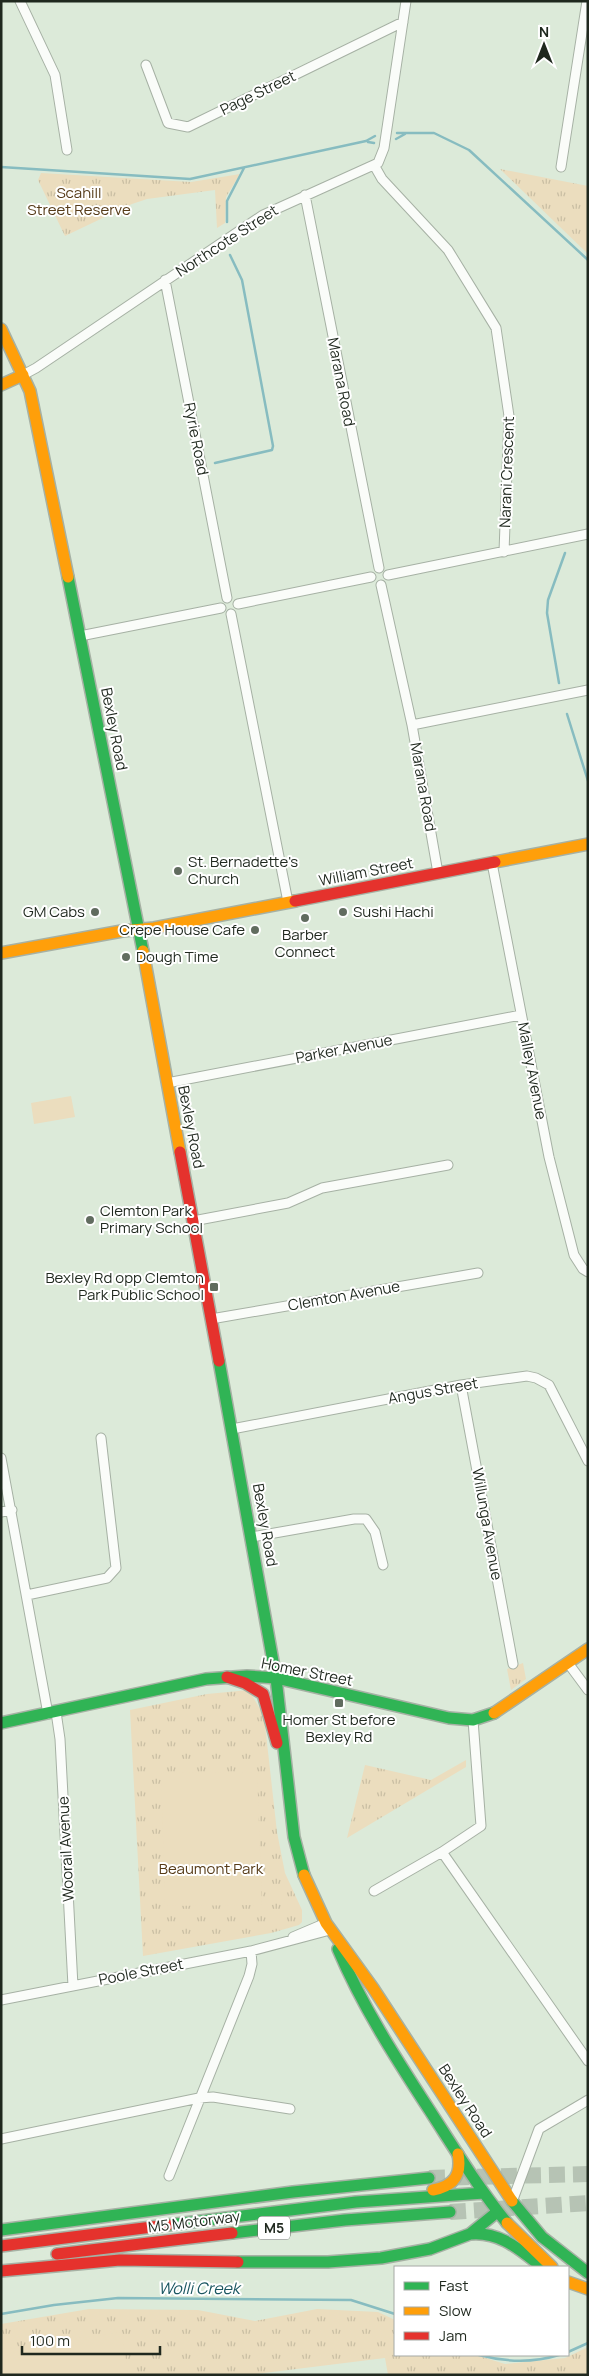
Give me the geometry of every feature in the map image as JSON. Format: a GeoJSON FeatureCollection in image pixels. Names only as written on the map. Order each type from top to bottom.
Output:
{"type":"FeatureCollection","features":[{"type":"Feature","properties":{"kind":"main road","name":"Bexley Road"},"geometry":{"type":"LineString","coordinates":[[1,329],[23,375],[35,411],[139,929],[252,1537],[276,1678],[294,1836],[299,1860],[306,1884],[368,2011],[496,2212],[548,2266]]}},
{"type":"Feature","properties":{"kind":"main road"},"geometry":{"type":"LineString","coordinates":[[1,385],[23,375]]}},
{"type":"Feature","properties":{"kind":"main road","name":"William Street"},"geometry":{"type":"LineString","coordinates":[[1,953],[288,902],[588,844]]}},
{"type":"Feature","properties":{"kind":"main road","name":"Homer Street"},"geometry":{"type":"LineString","coordinates":[[1,1723],[206,1679],[227,1677],[276,1678],[444,1717],[473,1720],[500,1711],[588,1649]]}},
{"type":"Feature","properties":{"kind":"main road"},"geometry":{"type":"LineString","coordinates":[[227,1677],[251,1685],[265,1696],[276,1740],[285,1757]]}},
{"type":"Feature","properties":{"kind":"main road","name":"Bexley Road"},"geometry":{"type":"LineString","coordinates":[[329,1928],[373,1988],[512,2202],[551,2245],[588,2273]]}},
{"type":"Feature","properties":{"kind":"main road"},"geometry":{"type":"LineString","coordinates":[[410,2197],[423,2191],[442,2189],[454,2182],[460,2171],[458,2154]]}},
{"type":"Feature","properties":{"kind":"main road","name":"M5 Motorway"},"geometry":{"type":"LineString","coordinates":[[1,2230],[293,2192],[429,2178]]}},
{"type":"Feature","properties":{"kind":"main road"},"geometry":{"type":"LineString","coordinates":[[1,2271],[130,2260],[288,2262],[372,2259],[432,2248],[484,2225],[496,2212],[501,2195],[498,2181]]}},
{"type":"Feature","properties":{"kind":"main road"},"geometry":{"type":"LineString","coordinates":[[1,2246],[410,2197],[484,2193],[501,2195],[512,2202],[512,2214],[516,2224],[542,2252],[549,2266]]}},
{"type":"Feature","properties":{"kind":"main road","name":"M5 Motorway"},"geometry":{"type":"LineString","coordinates":[[1,2260],[345,2220],[450,2212]]}},
{"type":"Feature","properties":{"kind":"main road"},"geometry":{"type":"LineString","coordinates":[[467,2234],[481,2232],[495,2235],[547,2266]]}},
{"type":"Feature","properties":{"kind":"main road"},"geometry":{"type":"LineString","coordinates":[[569,2279],[588,2289]]}},
{"type":"Feature","properties":{"kind":"main road"},"geometry":{"type":"LineString","coordinates":[[569,2282],[588,2289]]}},
{"type":"Feature","properties":{"kind":"street"},"geometry":{"type":"LineString","coordinates":[[20,1],[55,75],[67,150]]}},
{"type":"Feature","properties":{"kind":"street"},"geometry":{"type":"LineString","coordinates":[[374,165],[382,158],[384,148],[406,1]]}},
{"type":"Feature","properties":{"kind":"street"},"geometry":{"type":"LineString","coordinates":[[561,167],[588,1]]}},
{"type":"Feature","properties":{"kind":"street","name":"Page Street"},"geometry":{"type":"LineString","coordinates":[[146,65],[168,123],[188,127],[403,22]]}},
{"type":"Feature","properties":{"kind":"street","name":"Northcote Street"},"geometry":{"type":"LineString","coordinates":[[23,375],[263,214],[374,165]]}},
{"type":"Feature","properties":{"kind":"street","name":"Narani Crescent"},"geometry":{"type":"LineString","coordinates":[[374,165],[382,179],[448,250],[496,328],[510,416],[504,552]]}},
{"type":"Feature","properties":{"kind":"street","name":"Marana Road"},"geometry":{"type":"LineString","coordinates":[[305,195],[379,568]]}},
{"type":"Feature","properties":{"kind":"street","name":"Ryrie Road"},"geometry":{"type":"LineString","coordinates":[[165,280],[227,598]]}},
{"type":"Feature","properties":{"kind":"street"},"geometry":{"type":"LineString","coordinates":[[388,575],[588,534]]}},
{"type":"Feature","properties":{"kind":"street"},"geometry":{"type":"LineString","coordinates":[[379,568],[386,570],[388,575],[387,580],[381,585],[376,584],[371,577],[374,570],[379,568]]}},
{"type":"Feature","properties":{"kind":"street"},"geometry":{"type":"LineString","coordinates":[[238,604],[371,577]]}},
{"type":"Feature","properties":{"kind":"street","name":"Marana Road"},"geometry":{"type":"LineString","coordinates":[[381,585],[412,725],[438,873]]}},
{"type":"Feature","properties":{"kind":"street"},"geometry":{"type":"LineString","coordinates":[[227,598],[233,598],[238,604],[237,610],[231,614],[225,613],[221,608],[222,601],[227,598]]}},
{"type":"Feature","properties":{"kind":"street"},"geometry":{"type":"LineString","coordinates":[[80,636],[221,608]]}},
{"type":"Feature","properties":{"kind":"street"},"geometry":{"type":"LineString","coordinates":[[231,614],[288,902]]}},
{"type":"Feature","properties":{"kind":"street"},"geometry":{"type":"LineString","coordinates":[[412,725],[588,690]]}},
{"type":"Feature","properties":{"kind":"street","name":"Malley Avenue"},"geometry":{"type":"LineString","coordinates":[[492,863],[549,1157],[574,1255],[582,1269],[588,1272]]}},
{"type":"Feature","properties":{"kind":"street","name":"Parker Avenue"},"geometry":{"type":"LineString","coordinates":[[168,1083],[521,1015]]}},
{"type":"Feature","properties":{"kind":"street"},"geometry":{"type":"LineString","coordinates":[[193,1221],[288,1203],[322,1188],[448,1165]]}},
{"type":"Feature","properties":{"kind":"street","name":"Clemton Avenue"},"geometry":{"type":"LineString","coordinates":[[211,1319],[478,1273]]}},
{"type":"Feature","properties":{"kind":"street","name":"Angus Street"},"geometry":{"type":"LineString","coordinates":[[232,1429],[461,1385],[519,1376],[543,1380],[549,1385],[588,1461]]}},
{"type":"Feature","properties":{"kind":"street","name":"Willunga Avenue"},"geometry":{"type":"LineString","coordinates":[[461,1385],[513,1664]]}},
{"type":"Feature","properties":{"kind":"street"},"geometry":{"type":"LineString","coordinates":[[27,1595],[107,1578],[116,1568],[101,1438]]}},
{"type":"Feature","properties":{"kind":"street","name":"Woorail Avenue"},"geometry":{"type":"LineString","coordinates":[[1,1458],[27,1595],[60,1749],[73,1986]]}},
{"type":"Feature","properties":{"kind":"street"},"geometry":{"type":"LineString","coordinates":[[1,1512],[12,1510]]}},
{"type":"Feature","properties":{"kind":"street"},"geometry":{"type":"LineString","coordinates":[[252,1537],[354,1519],[366,1519],[375,1532],[383,1565]]}},
{"type":"Feature","properties":{"kind":"street"},"geometry":{"type":"LineString","coordinates":[[568,1663],[588,1690]]}},
{"type":"Feature","properties":{"kind":"street"},"geometry":{"type":"LineString","coordinates":[[374,1891],[442,1852],[481,1826],[473,1720]]}},
{"type":"Feature","properties":{"kind":"street"},"geometry":{"type":"LineString","coordinates":[[442,1852],[588,2061]]}},
{"type":"Feature","properties":{"kind":"street","name":"Poole Street"},"geometry":{"type":"LineString","coordinates":[[1,2000],[252,1951],[311,1936],[329,1928]]}},
{"type":"Feature","properties":{"kind":"street"},"geometry":{"type":"LineString","coordinates":[[169,2176],[249,1976],[252,1964],[252,1951]]}},
{"type":"Feature","properties":{"kind":"street"},"geometry":{"type":"LineString","coordinates":[[1,2140],[199,2098],[212,2097],[290,2109]]}},
{"type":"Feature","properties":{"kind":"street"},"geometry":{"type":"LineString","coordinates":[[512,2202],[539,2130],[588,2100]]}},
{"type":"Feature","properties":{"kind":"green space"},"geometry":{"type":"Polygon","coordinates":[[[500,169],[588,186],[588,254],[500,169]]]}},
{"type":"Feature","properties":{"kind":"green space","name":"Scahill Street Reserve"},"geometry":{"type":"Polygon","coordinates":[[[41,173],[191,182],[240,174],[226,197],[225,223],[217,228],[215,190],[147,199],[132,204],[65,236],[38,180],[41,173]]]}},
{"type":"Feature","properties":{"kind":"green space"},"geometry":{"type":"Polygon","coordinates":[[[71,1096],[75,1117],[34,1124],[31,1103],[71,1096]]]}},
{"type":"Feature","properties":{"kind":"green space"},"geometry":{"type":"Polygon","coordinates":[[[523,1663],[526,1679],[511,1690],[507,1669],[523,1663]]]}},
{"type":"Feature","properties":{"kind":"green space","name":"Beaumont Park"},"geometry":{"type":"Polygon","coordinates":[[[249,1690],[264,1716],[277,1832],[285,1873],[302,1910],[302,1922],[299,1925],[271,1933],[143,1956],[130,1710],[207,1694],[249,1690]]]}},
{"type":"Feature","properties":{"kind":"green space"},"geometry":{"type":"Polygon","coordinates":[[[466,1760],[466,1767],[347,1838],[365,1765],[431,1780],[466,1760]]]}},
{"type":"Feature","properties":{"kind":"green space"},"geometry":{"type":"Polygon","coordinates":[[[257,1772],[262,1905],[165,1906],[161,1773],[257,1772]]]}},
{"type":"Feature","properties":{"kind":"green space"},"geometry":{"type":"Polygon","coordinates":[[[89,2309],[198,2310],[255,2321],[317,2309],[378,2312],[394,2320],[394,2356],[479,2356],[505,2364],[565,2358],[588,2347],[588,2375],[388,2375],[385,2358],[248,2375],[1,2375],[1,2324],[89,2309]]]}},
{"type":"Feature","properties":{"kind":"green space"},"geometry":{"type":"Polygon","coordinates":[[[122,2332],[128,2375],[1,2375],[1,2349],[122,2332]]]}},
{"type":"Feature","properties":{"kind":"waterway"},"geometry":{"type":"LineString","coordinates":[[397,133],[434,133],[469,150],[588,260]]}},
{"type":"Feature","properties":{"kind":"waterway"},"geometry":{"type":"LineString","coordinates":[[396,139],[405,134]]}},
{"type":"Feature","properties":{"kind":"waterway"},"geometry":{"type":"LineString","coordinates":[[1,167],[190,179],[366,141],[375,136]]}},
{"type":"Feature","properties":{"kind":"waterway"},"geometry":{"type":"LineString","coordinates":[[368,142],[374,143]]}},
{"type":"Feature","properties":{"kind":"waterway"},"geometry":{"type":"LineString","coordinates":[[227,222],[227,201],[244,168]]}},
{"type":"Feature","properties":{"kind":"waterway"},"geometry":{"type":"LineString","coordinates":[[215,463],[272,450],[273,446],[242,280],[230,255]]}},
{"type":"Feature","properties":{"kind":"waterway"},"geometry":{"type":"LineString","coordinates":[[559,683],[547,613],[548,600],[565,553]]}},
{"type":"Feature","properties":{"kind":"waterway"},"geometry":{"type":"LineString","coordinates":[[567,714],[588,781]]}},
{"type":"Feature","properties":{"kind":"waterway","name":"Wolli Creek"},"geometry":{"type":"LineString","coordinates":[[1,2314],[54,2305],[118,2298],[351,2300],[394,2314]]}},
{"type":"Feature","properties":{"kind":"waterway","name":"Wolli Creek"},"geometry":{"type":"LineString","coordinates":[[569,2352],[588,2343]]}},
{"type":"Feature","properties":{"kind":"waterway","name":"Wolli Creek"},"geometry":{"type":"LineString","coordinates":[[484,2356],[519,2361],[556,2356]]}},
{"type":"Feature","properties":{"kind":"tunnel"},"geometry":{"type":"LineString","coordinates":[[429,2178],[588,2174]]}},
{"type":"Feature","properties":{"kind":"tunnel"},"geometry":{"type":"LineString","coordinates":[[450,2212],[588,2203]]}},
{"type":"Feature","properties":{"kind":"traffic: fast"},"geometry":{"type":"LineString","coordinates":[[68,577],[143,951]]}},
{"type":"Feature","properties":{"kind":"traffic: fast"},"geometry":{"type":"LineString","coordinates":[[219,1361],[276,1678],[294,1837],[304,1875]]}},
{"type":"Feature","properties":{"kind":"traffic: fast"},"geometry":{"type":"LineString","coordinates":[[1,1723],[206,1679],[247,1676],[276,1678],[449,1718],[473,1720],[494,1713]]}},
{"type":"Feature","properties":{"kind":"traffic: fast"},"geometry":{"type":"LineString","coordinates":[[338,1949],[358,1992],[393,2054],[468,2170],[507,2223]]}},
{"type":"Feature","properties":{"kind":"traffic: fast"},"geometry":{"type":"LineString","coordinates":[[1,2230],[293,2192],[429,2178]]}},
{"type":"Feature","properties":{"kind":"traffic: fast"},"geometry":{"type":"LineString","coordinates":[[168,2225],[356,2202],[484,2193]]}},
{"type":"Feature","properties":{"kind":"traffic: fast"},"geometry":{"type":"LineString","coordinates":[[512,2201],[542,2237],[588,2273]]}},
{"type":"Feature","properties":{"kind":"traffic: fast"},"geometry":{"type":"LineString","coordinates":[[232,2233],[345,2220],[450,2212]]}},
{"type":"Feature","properties":{"kind":"traffic: fast"},"geometry":{"type":"LineString","coordinates":[[238,2262],[328,2262],[381,2258],[430,2249],[470,2234],[497,2212]]}},
{"type":"Feature","properties":{"kind":"traffic: fast"},"geometry":{"type":"LineString","coordinates":[[470,2234],[491,2236],[509,2243],[541,2266]]}},
{"type":"Feature","properties":{"kind":"traffic: slow"},"geometry":{"type":"LineString","coordinates":[[1,329],[30,391],[68,577]]}},
{"type":"Feature","properties":{"kind":"traffic: slow"},"geometry":{"type":"LineString","coordinates":[[1,385],[23,375]]}},
{"type":"Feature","properties":{"kind":"traffic: slow"},"geometry":{"type":"LineString","coordinates":[[495,862],[588,844]]}},
{"type":"Feature","properties":{"kind":"traffic: slow"},"geometry":{"type":"LineString","coordinates":[[1,953],[122,931],[154,928],[295,901]]}},
{"type":"Feature","properties":{"kind":"traffic: slow"},"geometry":{"type":"LineString","coordinates":[[143,951],[180,1152]]}},
{"type":"Feature","properties":{"kind":"traffic: slow"},"geometry":{"type":"LineString","coordinates":[[494,1713],[588,1649]]}},
{"type":"Feature","properties":{"kind":"traffic: slow"},"geometry":{"type":"LineString","coordinates":[[304,1875],[326,1923],[373,1988],[512,2201]]}},
{"type":"Feature","properties":{"kind":"traffic: slow"},"geometry":{"type":"LineString","coordinates":[[433,2190],[446,2186],[455,2178],[459,2168],[458,2154]]}},
{"type":"Feature","properties":{"kind":"traffic: slow"},"geometry":{"type":"LineString","coordinates":[[507,2223],[551,2266]]}},
{"type":"Feature","properties":{"kind":"traffic: slow"},"geometry":{"type":"LineString","coordinates":[[569,2282],[588,2289]]}},
{"type":"Feature","properties":{"kind":"traffic: jam"},"geometry":{"type":"LineString","coordinates":[[295,901],[495,862]]}},
{"type":"Feature","properties":{"kind":"traffic: jam"},"geometry":{"type":"LineString","coordinates":[[180,1152],[219,1361]]}},
{"type":"Feature","properties":{"kind":"traffic: jam"},"geometry":{"type":"LineString","coordinates":[[227,1677],[245,1683],[263,1694],[277,1743]]}},
{"type":"Feature","properties":{"kind":"traffic: jam"},"geometry":{"type":"LineString","coordinates":[[1,2246],[168,2225]]}},
{"type":"Feature","properties":{"kind":"traffic: jam"},"geometry":{"type":"LineString","coordinates":[[57,2254],[232,2233]]}},
{"type":"Feature","properties":{"kind":"traffic: jam"},"geometry":{"type":"LineString","coordinates":[[1,2271],[120,2260],[238,2262]]}},
{"type":"Feature","properties":{"kind":"place","name":"St. Bernadette's Church"},"geometry":{"type":"Point","coordinates":[178,871]}},
{"type":"Feature","properties":{"kind":"place","name":"GM Cabs"},"geometry":{"type":"Point","coordinates":[95,912]}},
{"type":"Feature","properties":{"kind":"place","name":"Sushi Hachi"},"geometry":{"type":"Point","coordinates":[343,912]}},
{"type":"Feature","properties":{"kind":"place","name":"Barber Connect"},"geometry":{"type":"Point","coordinates":[305,918]}},
{"type":"Feature","properties":{"kind":"place","name":"Crepe House Cafe"},"geometry":{"type":"Point","coordinates":[255,930]}},
{"type":"Feature","properties":{"kind":"place","name":"Dough Time"},"geometry":{"type":"Point","coordinates":[126,957]}},
{"type":"Feature","properties":{"kind":"place","name":"Clemton Park Primary School"},"geometry":{"type":"Point","coordinates":[90,1220]}},
{"type":"Feature","properties":{"kind":"place","name":"Bexley Rd opp Clemton Park Public School"},"geometry":{"type":"Point","coordinates":[214,1287]}},
{"type":"Feature","properties":{"kind":"place","name":"Homer St before Bexley Rd"},"geometry":{"type":"Point","coordinates":[339,1703]}}]}
